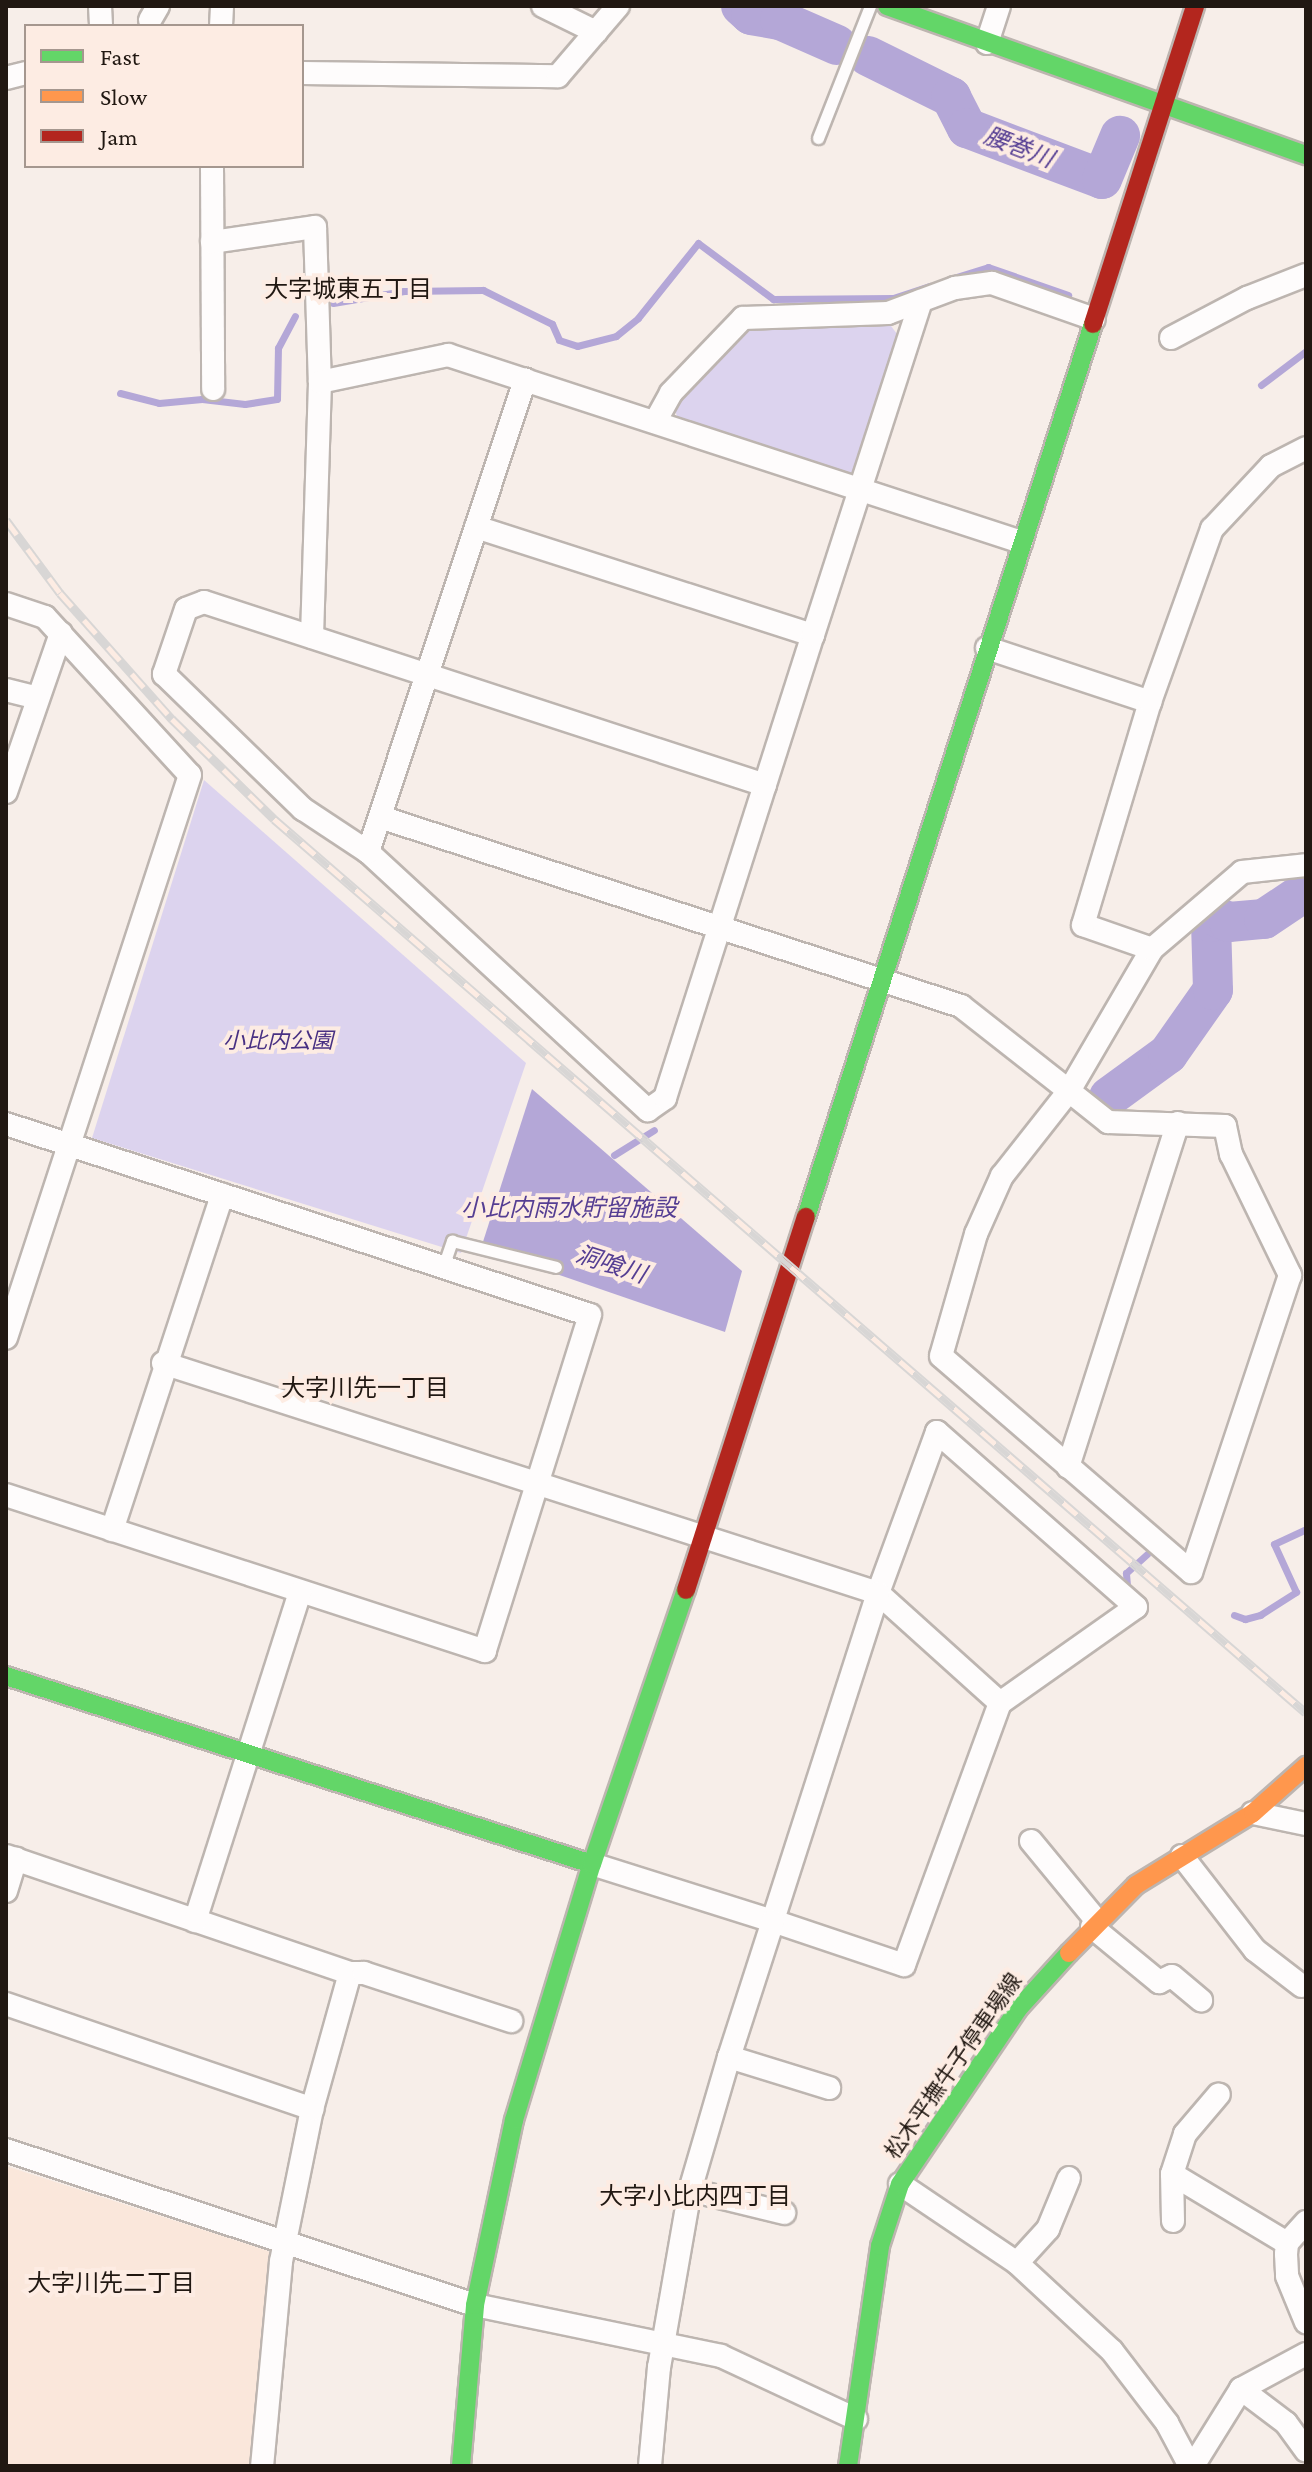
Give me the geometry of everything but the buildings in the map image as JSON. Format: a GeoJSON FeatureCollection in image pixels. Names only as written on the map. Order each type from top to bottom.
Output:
{"type":"FeatureCollection","features":[{"type":"Feature","properties":{"kind":"street"},"geometry":{"type":"LineString","coordinates":[[543,6],[596,32]]}},
{"type":"Feature","properties":{"kind":"street"},"geometry":{"type":"LineString","coordinates":[[304,73],[558,76],[618,6]]}},
{"type":"Feature","properties":{"kind":"street"},"geometry":{"type":"LineString","coordinates":[[887,6],[1163,108],[1306,155]]}},
{"type":"Feature","properties":{"kind":"street"},"geometry":{"type":"LineString","coordinates":[[987,43],[999,6]]}},
{"type":"Feature","properties":{"kind":"street"},"geometry":{"type":"LineString","coordinates":[[461,2466],[475,2305],[514,2120],[592,1864],[703,1540],[1195,6]]}},
{"type":"Feature","properties":{"kind":"street"},"geometry":{"type":"LineString","coordinates":[[212,168],[213,389]]}},
{"type":"Feature","properties":{"kind":"street"},"geometry":{"type":"LineString","coordinates":[[212,242],[315,227],[320,382],[312,637]]}},
{"type":"Feature","properties":{"kind":"street"},"geometry":{"type":"LineString","coordinates":[[1171,338],[1247,298],[1306,275]]}},
{"type":"Feature","properties":{"kind":"street"},"geometry":{"type":"LineString","coordinates":[[655,422],[671,393],[743,318],[888,313],[955,288],[992,283],[1094,319]]}},
{"type":"Feature","properties":{"kind":"street"},"geometry":{"type":"LineString","coordinates":[[765,785],[204,602],[186,609],[164,674],[303,809],[368,852],[648,1110],[665,1098],[921,301]]}},
{"type":"Feature","properties":{"kind":"street"},"geometry":{"type":"LineString","coordinates":[[320,382],[448,355],[1021,542]]}},
{"type":"Feature","properties":{"kind":"street"},"geometry":{"type":"LineString","coordinates":[[368,852],[525,379]]}},
{"type":"Feature","properties":{"kind":"street"},"geometry":{"type":"LineString","coordinates":[[1152,949],[1083,925],[1150,702],[1212,529],[1271,466],[1306,448]]}},
{"type":"Feature","properties":{"kind":"street"},"geometry":{"type":"LineString","coordinates":[[476,527],[813,635]]}},
{"type":"Feature","properties":{"kind":"street"},"geometry":{"type":"LineString","coordinates":[[6,604],[45,617],[190,775],[6,1338]]}},
{"type":"Feature","properties":{"kind":"street"},"geometry":{"type":"LineString","coordinates":[[6,792],[61,633]]}},
{"type":"Feature","properties":{"kind":"street"},"geometry":{"type":"LineString","coordinates":[[987,648],[1150,702]]}},
{"type":"Feature","properties":{"kind":"street"},"geometry":{"type":"LineString","coordinates":[[6,690],[37,698]]}},
{"type":"Feature","properties":{"kind":"street"},"geometry":{"type":"LineString","coordinates":[[380,817],[961,1006],[1069,1091],[1108,1122],[1225,1126],[1231,1154],[1290,1275],[1191,1572],[941,1356],[976,1234],[1002,1176],[1069,1091],[1152,949],[1242,872],[1306,865]]}},
{"type":"Feature","properties":{"kind":"street"},"geometry":{"type":"LineString","coordinates":[[1068,1467],[1178,1123]]}},
{"type":"Feature","properties":{"kind":"street"},"geometry":{"type":"LineString","coordinates":[[6,1124],[590,1315],[485,1651],[6,1495]]}},
{"type":"Feature","properties":{"kind":"street"},"geometry":{"type":"LineString","coordinates":[[112,1530],[163,1363],[222,1195]]}},
{"type":"Feature","properties":{"kind":"street"},"geometry":{"type":"LineString","coordinates":[[163,1363],[703,1540],[878,1593],[1000,1703]]}},
{"type":"Feature","properties":{"kind":"street"},"geometry":{"type":"LineString","coordinates":[[6,1676],[245,1751],[773,1921],[904,1965],[1000,1703],[1136,1607],[937,1432],[878,1593],[773,1921],[729,2057],[690,2190],[663,2344],[650,2466]]}},
{"type":"Feature","properties":{"kind":"street"},"geometry":{"type":"LineString","coordinates":[[195,1921],[245,1751],[300,1592]]}},
{"type":"Feature","properties":{"kind":"street","name":"松木平撫牛子停車場線"},"geometry":{"type":"LineString","coordinates":[[848,2466],[880,2246],[900,2184],[1018,2009],[1095,1924],[1136,1885],[1253,1813],[1306,1766]]}},
{"type":"Feature","properties":{"kind":"street"},"geometry":{"type":"LineString","coordinates":[[1253,1813],[1306,1824]]}},
{"type":"Feature","properties":{"kind":"street"},"geometry":{"type":"LineString","coordinates":[[1031,1841],[1095,1924],[1159,1982],[1172,1976],[1201,2000]]}},
{"type":"Feature","properties":{"kind":"street"},"geometry":{"type":"LineString","coordinates":[[1182,1856],[1255,1950],[1302,1986]]}},
{"type":"Feature","properties":{"kind":"street"},"geometry":{"type":"LineString","coordinates":[[6,1891],[11,1858],[350,1973],[364,1973],[511,2021]]}},
{"type":"Feature","properties":{"kind":"street"},"geometry":{"type":"LineString","coordinates":[[262,2466],[286,2241],[312,2109],[350,1973]]}},
{"type":"Feature","properties":{"kind":"street"},"geometry":{"type":"LineString","coordinates":[[6,2004],[312,2109]]}},
{"type":"Feature","properties":{"kind":"street"},"geometry":{"type":"LineString","coordinates":[[729,2057],[829,2088]]}},
{"type":"Feature","properties":{"kind":"street"},"geometry":{"type":"LineString","coordinates":[[1173,2221],[1172,2174],[1185,2134],[1219,2094]]}},
{"type":"Feature","properties":{"kind":"street"},"geometry":{"type":"LineString","coordinates":[[6,2150],[475,2305],[721,2356],[856,2419]]}},
{"type":"Feature","properties":{"kind":"street"},"geometry":{"type":"LineString","coordinates":[[1172,2174],[1287,2243]]}},
{"type":"Feature","properties":{"kind":"street"},"geometry":{"type":"LineString","coordinates":[[1017,2263],[1048,2229],[1069,2178]]}},
{"type":"Feature","properties":{"kind":"street"},"geometry":{"type":"LineString","coordinates":[[900,2184],[1017,2263],[1112,2351],[1167,2423],[1191,2466],[1241,2389],[1306,2354]]}},
{"type":"Feature","properties":{"kind":"street"},"geometry":{"type":"LineString","coordinates":[[690,2190],[784,2213]]}},
{"type":"Feature","properties":{"kind":"street"},"geometry":{"type":"LineString","coordinates":[[1306,2222],[1287,2243],[1287,2276],[1306,2322]]}},
{"type":"Feature","properties":{"kind":"street"},"geometry":{"type":"LineString","coordinates":[[1241,2389],[1286,2423],[1306,2451]]}},
{"type":"Feature","properties":{"kind":"lane"},"geometry":{"type":"LineString","coordinates":[[818,138],[870,6]]}},
{"type":"Feature","properties":{"kind":"lane"},"geometry":{"type":"LineString","coordinates":[[443,1267],[452,1241],[556,1267]]}},
{"type":"Feature","properties":{"kind":"shaded area"},"geometry":{"type":"Polygon","coordinates":[[[6,2166],[268,2251],[274,2257],[252,2466],[6,2466],[6,2166]]]}},
{"type":"Feature","properties":{"kind":"green space"},"geometry":{"type":"Polygon","coordinates":[[[888,322],[900,338],[856,470],[848,475],[678,420],[674,406],[748,326],[888,322]]]}},
{"type":"Feature","properties":{"kind":"green space","name":"小比内公園"},"geometry":{"type":"Polygon","coordinates":[[[204,780],[526,1063],[461,1253],[92,1138],[204,780]]]}},
{"type":"Feature","properties":{"kind":"water","name":"小比内雨水貯留施設"},"geometry":{"type":"Polygon","coordinates":[[[532,1089],[742,1271],[725,1332],[481,1248],[532,1089]]]}},
{"type":"Feature","properties":{"kind":"waterway","name":"腰巻川"},"geometry":{"type":"LineString","coordinates":[[741,6],[751,15],[780,20],[837,45]]}},
{"type":"Feature","properties":{"kind":"waterway","name":"腰巻川"},"geometry":{"type":"LineString","coordinates":[[868,56],[951,97],[967,128],[1102,179],[1120,136]]}},
{"type":"Feature","properties":{"kind":"waterway"},"geometry":{"type":"LineString","coordinates":[[333,303],[404,291],[483,290],[552,324],[559,340],[577,346],[616,336],[638,318],[698,243],[773,299],[893,298],[930,286]]}},
{"type":"Feature","properties":{"kind":"waterway"},"geometry":{"type":"LineString","coordinates":[[953,278],[988,267],[1068,295]]}},
{"type":"Feature","properties":{"kind":"waterway"},"geometry":{"type":"LineString","coordinates":[[120,393],[159,403],[202,399],[245,404],[277,399],[278,348],[295,316]]}},
{"type":"Feature","properties":{"kind":"waterway"},"geometry":{"type":"LineString","coordinates":[[1261,385],[1306,351]]}},
{"type":"Feature","properties":{"kind":"waterway","name":"洞喰川"},"geometry":{"type":"LineString","coordinates":[[1109,1097],[1168,1054],[1213,990],[1211,922],[1217,917],[1229,922],[1264,919],[1306,891]]}},
{"type":"Feature","properties":{"kind":"waterway"},"geometry":{"type":"LineString","coordinates":[[614,1155],[654,1130]]}},
{"type":"Feature","properties":{"kind":"waterway"},"geometry":{"type":"LineString","coordinates":[[1234,1615],[1245,1619],[1260,1615],[1296,1592],[1274,1544],[1306,1529]]}},
{"type":"Feature","properties":{"kind":"waterway"},"geometry":{"type":"LineString","coordinates":[[1127,1585],[1126,1573],[1147,1554]]}},
{"type":"Feature","properties":{"kind":"railway"},"geometry":{"type":"LineString","coordinates":[[6,520],[60,593],[172,719],[274,819],[1306,1713]]}},
{"type":"Feature","properties":{"kind":"traffic: fast"},"geometry":{"type":"LineString","coordinates":[[887,6],[1306,155]]}},
{"type":"Feature","properties":{"kind":"traffic: fast"},"geometry":{"type":"LineString","coordinates":[[806,1217],[1093,324]]}},
{"type":"Feature","properties":{"kind":"traffic: fast"},"geometry":{"type":"LineString","coordinates":[[461,2466],[475,2305],[514,2120],[592,1864],[686,1590]]}},
{"type":"Feature","properties":{"kind":"traffic: fast"},"geometry":{"type":"LineString","coordinates":[[6,1676],[592,1864]]}},
{"type":"Feature","properties":{"kind":"traffic: fast"},"geometry":{"type":"LineString","coordinates":[[848,2466],[880,2246],[900,2184],[1018,2009],[1069,1953]]}},
{"type":"Feature","properties":{"kind":"traffic: slow"},"geometry":{"type":"LineString","coordinates":[[1069,1953],[1136,1885],[1253,1813],[1306,1766]]}},
{"type":"Feature","properties":{"kind":"traffic: jam"},"geometry":{"type":"LineString","coordinates":[[1093,324],[1195,6]]}},
{"type":"Feature","properties":{"kind":"traffic: jam"},"geometry":{"type":"LineString","coordinates":[[686,1590],[806,1217]]}},
{"type":"Feature","properties":{"kind":"district","name":"大字城東五丁目"},"geometry":{"type":"Point","coordinates":[348,289]}},
{"type":"Feature","properties":{"kind":"district","name":"大字川先一丁目"},"geometry":{"type":"Point","coordinates":[365,1388]}},
{"type":"Feature","properties":{"kind":"district","name":"大字小比内四丁目"},"geometry":{"type":"Point","coordinates":[695,2196]}},
{"type":"Feature","properties":{"kind":"district","name":"大字川先二丁目"},"geometry":{"type":"Point","coordinates":[111,2283]}}]}
